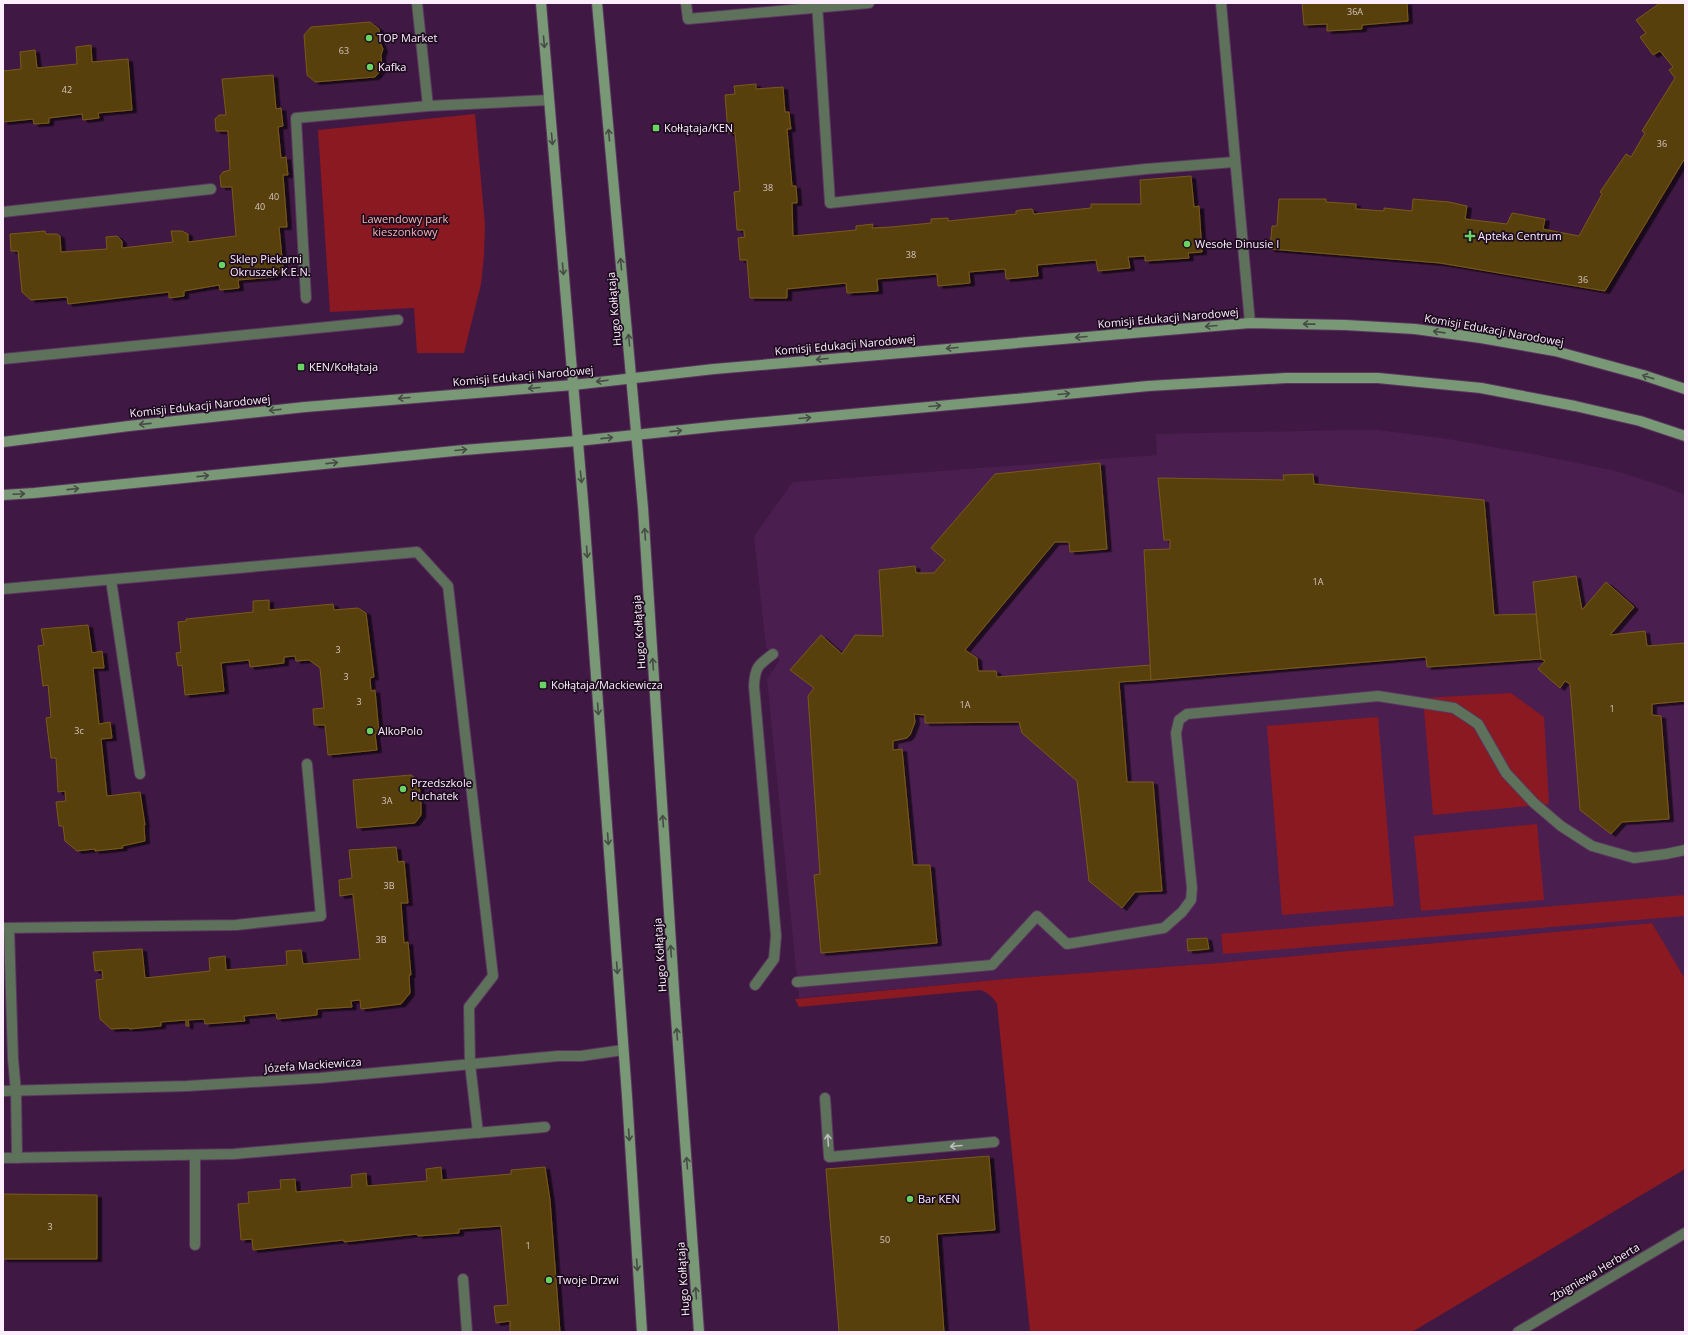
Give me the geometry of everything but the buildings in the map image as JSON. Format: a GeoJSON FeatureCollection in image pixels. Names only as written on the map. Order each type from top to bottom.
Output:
{"type":"FeatureCollection","features":[{"type":"Feature","properties":{"kind":"street"},"geometry":{"type":"LineString","coordinates":[[417,3],[428,106]]}},
{"type":"Feature","properties":{"kind":"street"},"geometry":{"type":"LineString","coordinates":[[541,3],[584,513],[624,1050],[642,1332]]}},
{"type":"Feature","properties":{"kind":"street","name":"Hugo Kołłątaja"},"geometry":{"type":"LineString","coordinates":[[597,3],[637,435],[674,990],[699,1332]]}},
{"type":"Feature","properties":{"kind":"street"},"geometry":{"type":"LineString","coordinates":[[686,3],[688,19],[817,5],[869,3]]}},
{"type":"Feature","properties":{"kind":"street"},"geometry":{"type":"LineString","coordinates":[[1221,3],[1234,162],[1250,323]]}},
{"type":"Feature","properties":{"kind":"street"},"geometry":{"type":"LineString","coordinates":[[817,5],[830,203],[1146,169],[1234,162]]}},
{"type":"Feature","properties":{"kind":"street"},"geometry":{"type":"LineString","coordinates":[[306,298],[296,118],[428,106],[549,100]]}},
{"type":"Feature","properties":{"kind":"street"},"geometry":{"type":"LineString","coordinates":[[3,212],[211,189]]}},
{"type":"Feature","properties":{"kind":"street"},"geometry":{"type":"LineString","coordinates":[[3,359],[398,320]]}},
{"type":"Feature","properties":{"kind":"street","name":"Komisji Edukacji Narodowej"},"geometry":{"type":"LineString","coordinates":[[3,442],[137,425],[305,407],[573,385],[714,369],[1250,323],[1345,325],[1415,329],[1481,338],[1555,351],[1644,375],[1685,389]]}},
{"type":"Feature","properties":{"kind":"street"},"geometry":{"type":"LineString","coordinates":[[3,495],[1148,386],[1286,378],[1378,378],[1481,388],[1575,406],[1633,420],[1685,436]]}},
{"type":"Feature","properties":{"kind":"street"},"geometry":{"type":"LineString","coordinates":[[3,589],[417,552],[448,586],[493,976],[468,1007],[470,1064],[478,1133]]}},
{"type":"Feature","properties":{"kind":"street"},"geometry":{"type":"LineString","coordinates":[[111,580],[140,774]]}},
{"type":"Feature","properties":{"kind":"street"},"geometry":{"type":"LineString","coordinates":[[755,985],[774,959],[776,936],[754,686],[755,674],[758,665],[773,654]]}},
{"type":"Feature","properties":{"kind":"street"},"geometry":{"type":"LineString","coordinates":[[797,982],[992,965],[1037,916],[1067,944],[1164,928],[1182,912],[1191,900],[1192,888],[1176,733],[1179,720],[1187,714],[1378,696],[1454,708],[1478,724],[1506,773],[1534,804],[1561,826],[1592,846],[1634,858],[1685,850]]}},
{"type":"Feature","properties":{"kind":"street"},"geometry":{"type":"LineString","coordinates":[[17,1158],[16,1092],[6,928],[236,924],[321,916],[307,764]]}},
{"type":"Feature","properties":{"kind":"street","name":"Józefa Mackiewicza"},"geometry":{"type":"LineString","coordinates":[[3,1091],[16,1092],[187,1086],[320,1078],[558,1056],[581,1056],[624,1050]]}},
{"type":"Feature","properties":{"kind":"street"},"geometry":{"type":"LineString","coordinates":[[825,1098],[829,1157],[994,1142]]}},
{"type":"Feature","properties":{"kind":"street"},"geometry":{"type":"LineString","coordinates":[[3,1158],[234,1154],[545,1127]]}},
{"type":"Feature","properties":{"kind":"street"},"geometry":{"type":"LineString","coordinates":[[195,1154],[195,1244]]}},
{"type":"Feature","properties":{"kind":"street","name":"Zbigniewa Herberta"},"geometry":{"type":"LineString","coordinates":[[1518,1332],[1685,1234]]}},
{"type":"Feature","properties":{"kind":"street"},"geometry":{"type":"LineString","coordinates":[[462,1279],[467,1332]]}},
{"type":"Feature","properties":{"kind":"shaded area"},"geometry":{"type":"Polygon","coordinates":[[[1378,430],[1448,439],[1528,453],[1616,471],[1663,486],[1685,495],[1685,979],[1652,923],[1219,963],[1016,978],[799,998],[767,679],[780,660],[766,648],[754,536],[793,482],[1157,455],[1156,434],[1378,430]]]}},
{"type":"Feature","properties":{"kind":"green space","name":"Lawendowy park kieszonkowy"},"geometry":{"type":"Polygon","coordinates":[[[475,114],[485,225],[481,284],[464,353],[417,353],[414,308],[330,312],[318,130],[475,114]]]}},
{"type":"Feature","properties":{"kind":"green space"},"geometry":{"type":"Polygon","coordinates":[[[1511,693],[1544,717],[1549,804],[1433,815],[1423,698],[1511,693]]]}},
{"type":"Feature","properties":{"kind":"green space"},"geometry":{"type":"Polygon","coordinates":[[[1378,717],[1394,906],[1282,915],[1267,726],[1378,717]]]}},
{"type":"Feature","properties":{"kind":"green space"},"geometry":{"type":"Polygon","coordinates":[[[1537,824],[1544,900],[1421,911],[1414,836],[1537,824]]]}},
{"type":"Feature","properties":{"kind":"green space"},"geometry":{"type":"Polygon","coordinates":[[[1685,895],[1685,916],[1223,954],[1221,934],[1685,895]]]}},
{"type":"Feature","properties":{"kind":"green space"},"geometry":{"type":"Polygon","coordinates":[[[1652,923],[1685,979],[1685,1169],[1412,1332],[1030,1332],[997,1004],[986,992],[981,990],[799,1007],[795,999],[1016,978],[1219,963],[1652,923]]]}},
{"type":"Feature","properties":{"kind":"place","name":"TOP Market"},"geometry":{"type":"Point","coordinates":[369,38]}},
{"type":"Feature","properties":{"kind":"place","name":"Kafka"},"geometry":{"type":"Point","coordinates":[370,67]}},
{"type":"Feature","properties":{"kind":"place","name":"Kołłątaja/KEN"},"geometry":{"type":"Point","coordinates":[656,128]}},
{"type":"Feature","properties":{"kind":"place","name":"Apteka Centrum"},"geometry":{"type":"Point","coordinates":[1470,236]}},
{"type":"Feature","properties":{"kind":"place","name":"Wesołe Dinusie I"},"geometry":{"type":"Point","coordinates":[1187,244]}},
{"type":"Feature","properties":{"kind":"place","name":"Sklep Piekarni Okruszek K.E.N."},"geometry":{"type":"Point","coordinates":[222,265]}},
{"type":"Feature","properties":{"kind":"place","name":"KEN/Kołłątaja"},"geometry":{"type":"Point","coordinates":[301,367]}},
{"type":"Feature","properties":{"kind":"place","name":"Kołłątaja/Mackiewicza"},"geometry":{"type":"Point","coordinates":[543,685]}},
{"type":"Feature","properties":{"kind":"place","name":"AlkoPolo"},"geometry":{"type":"Point","coordinates":[370,731]}},
{"type":"Feature","properties":{"kind":"place","name":"Przedszkole Puchatek"},"geometry":{"type":"Point","coordinates":[403,789]}},
{"type":"Feature","properties":{"kind":"place","name":"Bar KEN"},"geometry":{"type":"Point","coordinates":[910,1199]}},
{"type":"Feature","properties":{"kind":"place","name":"Twoje Drzwi"},"geometry":{"type":"Point","coordinates":[549,1280]}}]}
